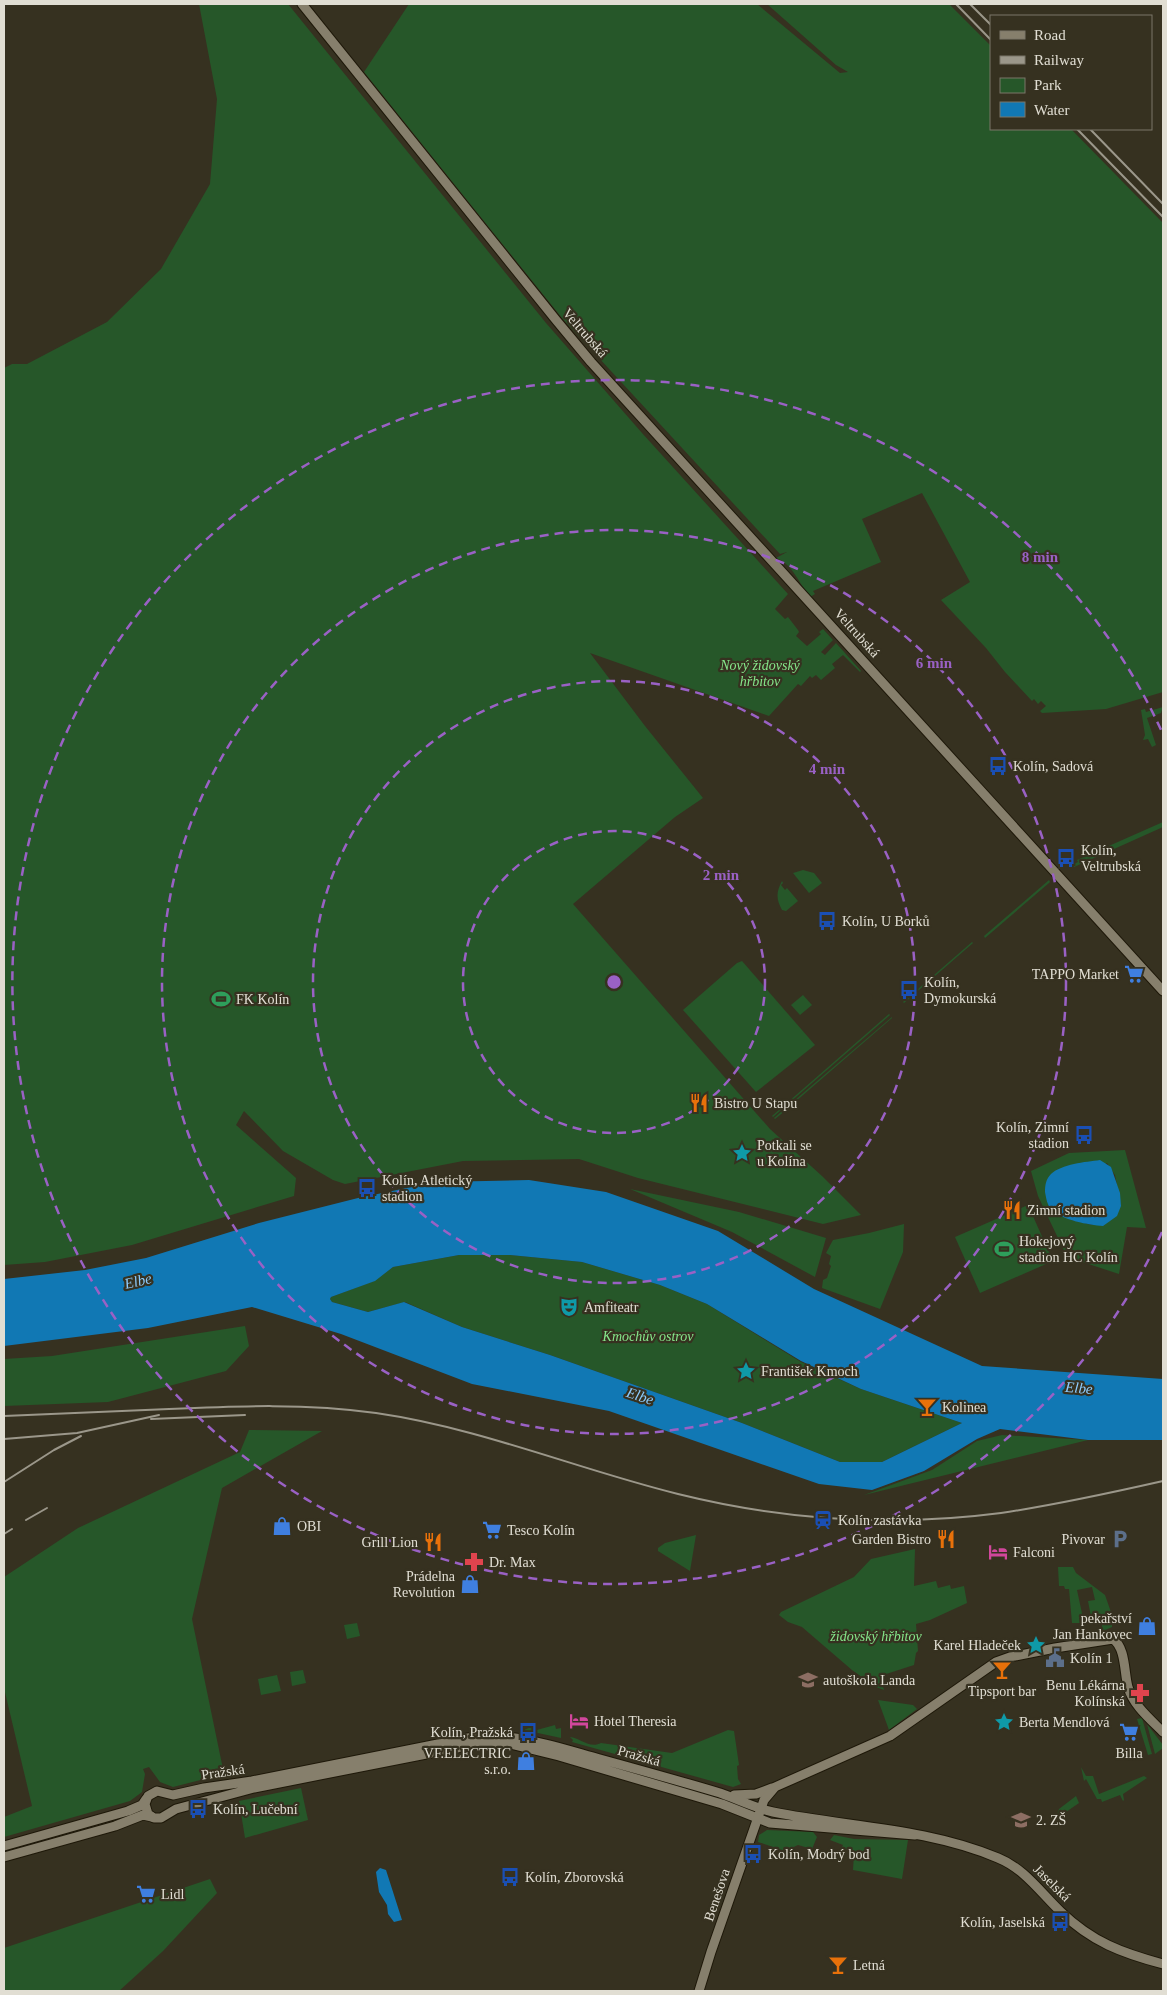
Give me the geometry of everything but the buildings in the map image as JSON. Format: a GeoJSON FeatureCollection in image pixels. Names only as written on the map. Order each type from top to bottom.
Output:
{"type":"FeatureCollection","features":[{"type":"Feature","properties":{"kind":"street","name":"Veltrubská"},"geometry":{"type":"LineString","coordinates":[[302,4],[592,362],[1163,991]]}},
{"type":"Feature","properties":{"kind":"street"},"geometry":{"type":"LineString","coordinates":[[725,1795],[745,1796],[775,1787],[890,1736],[996,1662],[1010,1657],[1109,1639],[1115,1640],[1119,1646],[1128,1688],[1138,1705],[1163,1732]]}},
{"type":"Feature","properties":{"kind":"street","name":"Pražská"},"geometry":{"type":"LineString","coordinates":[[165,1793],[173,1795],[457,1740],[492,1736],[530,1740],[725,1795],[762,1808]]}},
{"type":"Feature","properties":{"kind":"street","name":"Pražská"},"geometry":{"type":"LineString","coordinates":[[169,1813],[176,1809],[254,1788],[467,1746],[496,1743],[521,1746],[559,1756],[722,1804],[758,1818]]}},
{"type":"Feature","properties":{"kind":"street"},"geometry":{"type":"LineString","coordinates":[[762,1808],[764,1800],[775,1787]]}},
{"type":"Feature","properties":{"kind":"street"},"geometry":{"type":"LineString","coordinates":[[4,1846],[128,1811],[142,1805],[154,1792],[165,1793],[171,1801],[172,1806],[169,1813],[161,1818],[143,1815],[115,1826],[4,1857]]}},
{"type":"Feature","properties":{"kind":"street"},"geometry":{"type":"LineString","coordinates":[[146,1799],[145,1809],[154,1818]]}},
{"type":"Feature","properties":{"kind":"street","name":"Benešova"},"geometry":{"type":"LineString","coordinates":[[699,1991],[762,1808]]}},
{"type":"Feature","properties":{"kind":"street","name":"Jaselská"},"geometry":{"type":"LineString","coordinates":[[762,1808],[960,1844],[1012,1865],[1023,1873],[1072,1922],[1098,1941],[1126,1954],[1163,1964]]}},
{"type":"Feature","properties":{"kind":"street","name":"Jaselská"},"geometry":{"type":"LineString","coordinates":[[758,1818],[770,1823],[915,1835]]}},
{"type":"Feature","properties":{"kind":"green space","name":"Nový židovský hřbitov"},"geometry":{"type":"Polygon","coordinates":[[[199,4],[288,4],[546,323],[642,433],[788,594],[775,609],[785,619],[788,617],[799,632],[796,636],[807,646],[821,634],[819,632],[823,629],[833,640],[821,652],[825,655],[836,643],[861,671],[843,655],[832,664],[835,668],[821,680],[816,675],[812,678],[810,676],[801,686],[798,684],[769,716],[590,653],[703,798],[675,817],[573,904],[770,1129],[822,1176],[861,1215],[823,1224],[638,1178],[579,1159],[463,1161],[345,1184],[333,1180],[283,1151],[244,1111],[236,1125],[296,1178],[294,1196],[132,1245],[45,1262],[4,1265],[4,368],[12,364],[27,364],[107,322],[161,269],[210,184],[217,99],[199,4]]]}},
{"type":"Feature","properties":{"kind":"green space"},"geometry":{"type":"Polygon","coordinates":[[[409,4],[757,4],[840,73],[848,72],[836,65],[767,4],[949,4],[990,45],[990,130],[1072,130],[1163,223],[1163,692],[1106,709],[1042,713],[1040,711],[1046,706],[1041,701],[1038,704],[1034,699],[1032,701],[941,600],[970,582],[922,493],[862,519],[881,562],[813,591],[815,594],[810,597],[791,569],[776,558],[787,552],[780,554],[562,318],[364,72],[409,4]]]}},
{"type":"Feature","properties":{"kind":"green space"},"geometry":{"type":"Polygon","coordinates":[[[1163,707],[1161,713],[1147,718],[1156,745],[1152,747],[1148,739],[1143,740],[1145,735],[1141,710],[1145,709],[1146,712],[1163,707]]]}},
{"type":"Feature","properties":{"kind":"green space"},"geometry":{"type":"Polygon","coordinates":[[[1163,822],[1163,827],[1074,867],[1070,866],[1078,862],[1077,860],[1163,822]]]}},
{"type":"Feature","properties":{"kind":"green space"},"geometry":{"type":"Polygon","coordinates":[[[803,870],[814,873],[822,883],[809,893],[793,873],[803,870]]]}},
{"type":"Feature","properties":{"kind":"green space"},"geometry":{"type":"Polygon","coordinates":[[[1049,880],[1049,883],[985,938],[984,936],[1049,880]]]}},
{"type":"Feature","properties":{"kind":"green space"},"geometry":{"type":"Polygon","coordinates":[[[782,881],[781,885],[785,890],[787,888],[798,901],[786,911],[782,910],[778,899],[778,892],[782,881]]]}},
{"type":"Feature","properties":{"kind":"green space"},"geometry":{"type":"Polygon","coordinates":[[[972,942],[973,943],[903,1002],[972,942]]]}},
{"type":"Feature","properties":{"kind":"green space"},"geometry":{"type":"Polygon","coordinates":[[[742,961],[815,1045],[756,1092],[683,1010],[737,963],[742,961]]]}},
{"type":"Feature","properties":{"kind":"green space"},"geometry":{"type":"Polygon","coordinates":[[[803,995],[812,1005],[800,1015],[791,1005],[803,995]]]}},
{"type":"Feature","properties":{"kind":"green space"},"geometry":{"type":"Polygon","coordinates":[[[889,1014],[890,1015],[772,1116],[889,1014]]]}},
{"type":"Feature","properties":{"kind":"green space"},"geometry":{"type":"Polygon","coordinates":[[[892,1017],[780,1115],[774,1118],[892,1017]]]}},
{"type":"Feature","properties":{"kind":"green space"},"geometry":{"type":"Polygon","coordinates":[[[1125,1150],[1146,1228],[1127,1227],[1119,1274],[1067,1257],[1038,1196],[1031,1171],[1069,1153],[1125,1150]],[[1107,1163],[1053,1211],[1072,1220],[1092,1225],[1121,1206],[1115,1175],[1107,1163]]]}},
{"type":"Feature","properties":{"kind":"green space"},"geometry":{"type":"Polygon","coordinates":[[[630,1189],[739,1212],[826,1238],[815,1277],[732,1232],[630,1189]]]}},
{"type":"Feature","properties":{"kind":"green space","name":"Hokejový stadion HC Kolín"},"geometry":{"type":"Polygon","coordinates":[[[1028,1205],[1053,1261],[980,1293],[955,1237],[1028,1205]]]}},
{"type":"Feature","properties":{"kind":"green space"},"geometry":{"type":"Polygon","coordinates":[[[904,1224],[903,1252],[880,1309],[822,1288],[823,1280],[827,1278],[831,1266],[829,1264],[831,1256],[826,1253],[833,1240],[904,1224]]]}},
{"type":"Feature","properties":{"kind":"green space","name":"Kmochův ostrov"},"geometry":{"type":"Polygon","coordinates":[[[459,1255],[510,1255],[582,1262],[660,1285],[707,1304],[801,1362],[861,1389],[962,1423],[882,1462],[840,1462],[742,1423],[550,1355],[462,1327],[405,1302],[368,1312],[332,1302],[330,1299],[374,1281],[393,1267],[459,1255]]]}},
{"type":"Feature","properties":{"kind":"green space"},"geometry":{"type":"Polygon","coordinates":[[[245,1326],[249,1346],[226,1371],[108,1402],[4,1406],[4,1359],[52,1356],[245,1326]]]}},
{"type":"Feature","properties":{"kind":"green space"},"geometry":{"type":"Polygon","coordinates":[[[249,1430],[322,1431],[222,1488],[192,1619],[224,1774],[173,1787],[160,1782],[149,1767],[143,1769],[145,1774],[142,1792],[130,1801],[4,1837],[4,1817],[32,1806],[4,1688],[4,1577],[78,1528],[240,1452],[249,1430]]]}},
{"type":"Feature","properties":{"kind":"green space"},"geometry":{"type":"Polygon","coordinates":[[[1002,1435],[1088,1440],[864,1495],[932,1470],[977,1441],[1002,1435]]]}},
{"type":"Feature","properties":{"kind":"green space"},"geometry":{"type":"Polygon","coordinates":[[[696,1535],[690,1571],[658,1551],[658,1548],[665,1543],[696,1535]]]}},
{"type":"Feature","properties":{"kind":"green space","name":"židovský hřbitov"},"geometry":{"type":"Polygon","coordinates":[[[915,1549],[914,1586],[936,1581],[938,1588],[950,1585],[951,1589],[964,1586],[967,1603],[930,1620],[916,1624],[918,1651],[914,1665],[880,1676],[884,1690],[876,1687],[852,1670],[802,1627],[788,1622],[779,1615],[781,1612],[854,1577],[871,1559],[915,1549]]]}},
{"type":"Feature","properties":{"kind":"green space"},"geometry":{"type":"Polygon","coordinates":[[[1058,1567],[1073,1567],[1076,1573],[1105,1595],[1112,1615],[1112,1627],[1103,1631],[1101,1621],[1092,1622],[1088,1601],[1095,1600],[1092,1587],[1077,1590],[1083,1618],[1079,1618],[1080,1623],[1072,1623],[1069,1589],[1059,1586],[1058,1567]]]}},
{"type":"Feature","properties":{"kind":"green space"},"geometry":{"type":"Polygon","coordinates":[[[357,1623],[360,1636],[347,1639],[344,1625],[357,1623]]]}},
{"type":"Feature","properties":{"kind":"green space"},"geometry":{"type":"Polygon","coordinates":[[[303,1670],[306,1683],[292,1686],[290,1672],[303,1670]]]}},
{"type":"Feature","properties":{"kind":"green space"},"geometry":{"type":"Polygon","coordinates":[[[277,1675],[281,1691],[261,1695],[258,1679],[277,1675]]]}},
{"type":"Feature","properties":{"kind":"green space"},"geometry":{"type":"Polygon","coordinates":[[[878,1700],[913,1705],[917,1709],[889,1730],[878,1700]]]}},
{"type":"Feature","properties":{"kind":"green space"},"geometry":{"type":"Polygon","coordinates":[[[1142,1718],[1152,1754],[1148,1755],[1137,1719],[1142,1718]]]}},
{"type":"Feature","properties":{"kind":"green space"},"geometry":{"type":"Polygon","coordinates":[[[1147,1724],[1163,1745],[1163,1748],[1155,1754],[1147,1724]]]}},
{"type":"Feature","properties":{"kind":"green space"},"geometry":{"type":"Polygon","coordinates":[[[555,1725],[556,1729],[561,1728],[561,1738],[524,1730],[531,1727],[533,1731],[555,1725]]]}},
{"type":"Feature","properties":{"kind":"green space"},"geometry":{"type":"Polygon","coordinates":[[[728,1730],[734,1731],[739,1765],[737,1766],[738,1779],[741,1784],[733,1787],[572,1742],[573,1740],[570,1737],[593,1745],[601,1743],[672,1753],[728,1730]]]}},
{"type":"Feature","properties":{"kind":"green space"},"geometry":{"type":"Polygon","coordinates":[[[1081,1767],[1086,1776],[1093,1776],[1099,1794],[1144,1776],[1147,1778],[1123,1794],[1123,1801],[1120,1795],[1102,1802],[1101,1799],[1097,1799],[1086,1779],[1084,1781],[1081,1767]]]}},
{"type":"Feature","properties":{"kind":"green space"},"geometry":{"type":"Polygon","coordinates":[[[301,1788],[308,1820],[245,1838],[239,1801],[301,1788]]]}},
{"type":"Feature","properties":{"kind":"green space"},"geometry":{"type":"Polygon","coordinates":[[[1076,1796],[1079,1803],[1066,1812],[1063,1819],[1056,1817],[1059,1809],[1076,1796]]]}},
{"type":"Feature","properties":{"kind":"green space"},"geometry":{"type":"Polygon","coordinates":[[[767,1830],[813,1832],[817,1837],[812,1849],[798,1845],[785,1851],[758,1842],[759,1835],[767,1830]]]}},
{"type":"Feature","properties":{"kind":"green space"},"geometry":{"type":"Polygon","coordinates":[[[834,1835],[854,1839],[908,1840],[902,1879],[853,1870],[854,1854],[842,1847],[843,1845],[830,1840],[834,1835]]]}},
{"type":"Feature","properties":{"kind":"green space"},"geometry":{"type":"Polygon","coordinates":[[[210,1879],[217,1893],[163,1951],[119,1991],[4,1991],[4,1948],[210,1879]]]}},
{"type":"Feature","properties":{"kind":"water"},"geometry":{"type":"Polygon","coordinates":[[[1100,1160],[1111,1167],[1120,1193],[1121,1206],[1117,1216],[1103,1226],[1083,1223],[1056,1214],[1048,1204],[1045,1192],[1046,1182],[1051,1174],[1067,1166],[1100,1160]]]}},
{"type":"Feature","properties":{"kind":"water","name":"Elbe"},"geometry":{"type":"Polygon","coordinates":[[[529,1180],[606,1192],[718,1231],[814,1289],[982,1366],[1163,1379],[1163,1440],[1088,1440],[1000,1429],[977,1439],[924,1471],[872,1490],[819,1484],[609,1411],[472,1384],[341,1334],[252,1307],[148,1328],[4,1346],[4,1279],[85,1270],[146,1258],[259,1223],[358,1198],[436,1182],[529,1180]],[[459,1255],[393,1267],[375,1281],[330,1299],[332,1302],[368,1312],[404,1302],[462,1327],[550,1355],[742,1423],[840,1462],[882,1462],[962,1423],[861,1389],[801,1361],[707,1304],[660,1285],[582,1262],[510,1255],[459,1255]]]}},
{"type":"Feature","properties":{"kind":"water"},"geometry":{"type":"Polygon","coordinates":[[[380,1868],[386,1870],[402,1920],[394,1922],[388,1914],[387,1905],[379,1892],[376,1872],[380,1868]]]}},
{"type":"Feature","properties":{"kind":"railway"},"geometry":{"type":"LineString","coordinates":[[956,4],[990,39]]}},
{"type":"Feature","properties":{"kind":"railway"},"geometry":{"type":"LineString","coordinates":[[970,4],[990,24]]}},
{"type":"Feature","properties":{"kind":"railway"},"geometry":{"type":"LineString","coordinates":[[1078,130],[1163,217]]}},
{"type":"Feature","properties":{"kind":"railway"},"geometry":{"type":"LineString","coordinates":[[1091,130],[1163,204]]}},
{"type":"Feature","properties":{"kind":"railway"},"geometry":{"type":"LineString","coordinates":[[4,1416],[247,1406],[324,1408],[376,1413],[453,1428],[678,1494],[758,1510],[839,1518],[920,1520],[1001,1513],[1062,1503],[1163,1481]]}},
{"type":"Feature","properties":{"kind":"railway"},"geometry":{"type":"LineString","coordinates":[[4,1439],[77,1433],[159,1415]]}},
{"type":"Feature","properties":{"kind":"railway"},"geometry":{"type":"LineString","coordinates":[[151,1419],[245,1415]]}},
{"type":"Feature","properties":{"kind":"railway"},"geometry":{"type":"LineString","coordinates":[[4,1482],[54,1450],[81,1436]]}},
{"type":"Feature","properties":{"kind":"railway"},"geometry":{"type":"LineString","coordinates":[[26,1520],[47,1508]]}},
{"type":"Feature","properties":{"kind":"railway"},"geometry":{"type":"LineString","coordinates":[[4,1534],[12,1529]]}},
{"type":"Feature","properties":{"kind":"place","name":"Kolín, Sadová"},"geometry":{"type":"Point","coordinates":[998,766]}},
{"type":"Feature","properties":{"kind":"place","name":"Kolín, Veltrubská"},"geometry":{"type":"Point","coordinates":[1066,858]}},
{"type":"Feature","properties":{"kind":"place","name":"Kolín, U Borků"},"geometry":{"type":"Point","coordinates":[827,921]}},
{"type":"Feature","properties":{"kind":"place","name":"TAPPO Market"},"geometry":{"type":"Point","coordinates":[1134,974]}},
{"type":"Feature","properties":{"kind":"place","name":"Kolín, Dymokurská"},"geometry":{"type":"Point","coordinates":[909,990]}},
{"type":"Feature","properties":{"kind":"place","name":"FK Kolín"},"geometry":{"type":"Point","coordinates":[221,999]}},
{"type":"Feature","properties":{"kind":"place","name":"Bistro U Stapu"},"geometry":{"type":"Point","coordinates":[699,1103]}},
{"type":"Feature","properties":{"kind":"place","name":"Kolín, Zimní stadion"},"geometry":{"type":"Point","coordinates":[1084,1135]}},
{"type":"Feature","properties":{"kind":"place","name":"Potkali se u Kolína"},"geometry":{"type":"Point","coordinates":[742,1153]}},
{"type":"Feature","properties":{"kind":"place","name":"Kolín, Atletický stadion"},"geometry":{"type":"Point","coordinates":[367,1188]}},
{"type":"Feature","properties":{"kind":"place","name":"Zimní stadion"},"geometry":{"type":"Point","coordinates":[1012,1210]}},
{"type":"Feature","properties":{"kind":"place","name":"Hokejový stadion HC Kolín"},"geometry":{"type":"Point","coordinates":[1004,1249]}},
{"type":"Feature","properties":{"kind":"place","name":"Amfiteatr"},"geometry":{"type":"Point","coordinates":[569,1307]}},
{"type":"Feature","properties":{"kind":"place","name":"František Kmoch"},"geometry":{"type":"Point","coordinates":[746,1371]}},
{"type":"Feature","properties":{"kind":"place","name":"Kolinea"},"geometry":{"type":"Point","coordinates":[927,1407]}},
{"type":"Feature","properties":{"kind":"place","name":"Kolín zastávka"},"geometry":{"type":"Point","coordinates":[823,1520]}},
{"type":"Feature","properties":{"kind":"place","name":"OBI"},"geometry":{"type":"Point","coordinates":[282,1526]}},
{"type":"Feature","properties":{"kind":"place","name":"Tesco Kolín"},"geometry":{"type":"Point","coordinates":[492,1530]}},
{"type":"Feature","properties":{"kind":"place","name":"Garden Bistro"},"geometry":{"type":"Point","coordinates":[946,1539]}},
{"type":"Feature","properties":{"kind":"place","name":"Pivovar"},"geometry":{"type":"Point","coordinates":[1120,1539]}},
{"type":"Feature","properties":{"kind":"place","name":"Grill Lion"},"geometry":{"type":"Point","coordinates":[433,1542]}},
{"type":"Feature","properties":{"kind":"place","name":"Falconi"},"geometry":{"type":"Point","coordinates":[998,1552]}},
{"type":"Feature","properties":{"kind":"place","name":"Dr. Max"},"geometry":{"type":"Point","coordinates":[474,1562]}},
{"type":"Feature","properties":{"kind":"place","name":"Prádelna Revolution"},"geometry":{"type":"Point","coordinates":[470,1584]}},
{"type":"Feature","properties":{"kind":"place","name":"pekařství Jan Hankovec"},"geometry":{"type":"Point","coordinates":[1147,1626]}},
{"type":"Feature","properties":{"kind":"place","name":"Karel Hladeček"},"geometry":{"type":"Point","coordinates":[1036,1645]}},
{"type":"Feature","properties":{"kind":"place","name":"Kolín 1"},"geometry":{"type":"Point","coordinates":[1055,1658]}},
{"type":"Feature","properties":{"kind":"place","name":"Tipsport bar"},"geometry":{"type":"Point","coordinates":[1002,1670]}},
{"type":"Feature","properties":{"kind":"place","name":"autoškola Landa"},"geometry":{"type":"Point","coordinates":[808,1680]}},
{"type":"Feature","properties":{"kind":"place","name":"Benu Lékárna Kolínská"},"geometry":{"type":"Point","coordinates":[1140,1693]}},
{"type":"Feature","properties":{"kind":"place","name":"Hotel Theresia"},"geometry":{"type":"Point","coordinates":[579,1721]}},
{"type":"Feature","properties":{"kind":"place","name":"Berta Mendlová"},"geometry":{"type":"Point","coordinates":[1004,1722]}},
{"type":"Feature","properties":{"kind":"place","name":"Kolín, Pražská"},"geometry":{"type":"Point","coordinates":[528,1732]}},
{"type":"Feature","properties":{"kind":"place","name":"Billa"},"geometry":{"type":"Point","coordinates":[1129,1732]}},
{"type":"Feature","properties":{"kind":"place","name":"VF.ELECTRIC s.r.o."},"geometry":{"type":"Point","coordinates":[526,1761]}},
{"type":"Feature","properties":{"kind":"place","name":"Kolín, Lučební"},"geometry":{"type":"Point","coordinates":[198,1809]}},
{"type":"Feature","properties":{"kind":"place","name":"2. ZŠ"},"geometry":{"type":"Point","coordinates":[1021,1820]}},
{"type":"Feature","properties":{"kind":"place","name":"Kolín, Modrý bod"},"geometry":{"type":"Point","coordinates":[753,1854]}},
{"type":"Feature","properties":{"kind":"place","name":"Kolín, Zborovská"},"geometry":{"type":"Point","coordinates":[510,1877]}},
{"type":"Feature","properties":{"kind":"place","name":"Lidl"},"geometry":{"type":"Point","coordinates":[146,1894]}},
{"type":"Feature","properties":{"kind":"place","name":"Kolín, Jaselská"},"geometry":{"type":"Point","coordinates":[1060,1922]}},
{"type":"Feature","properties":{"kind":"place","name":"Letná"},"geometry":{"type":"Point","coordinates":[838,1965]}}]}
